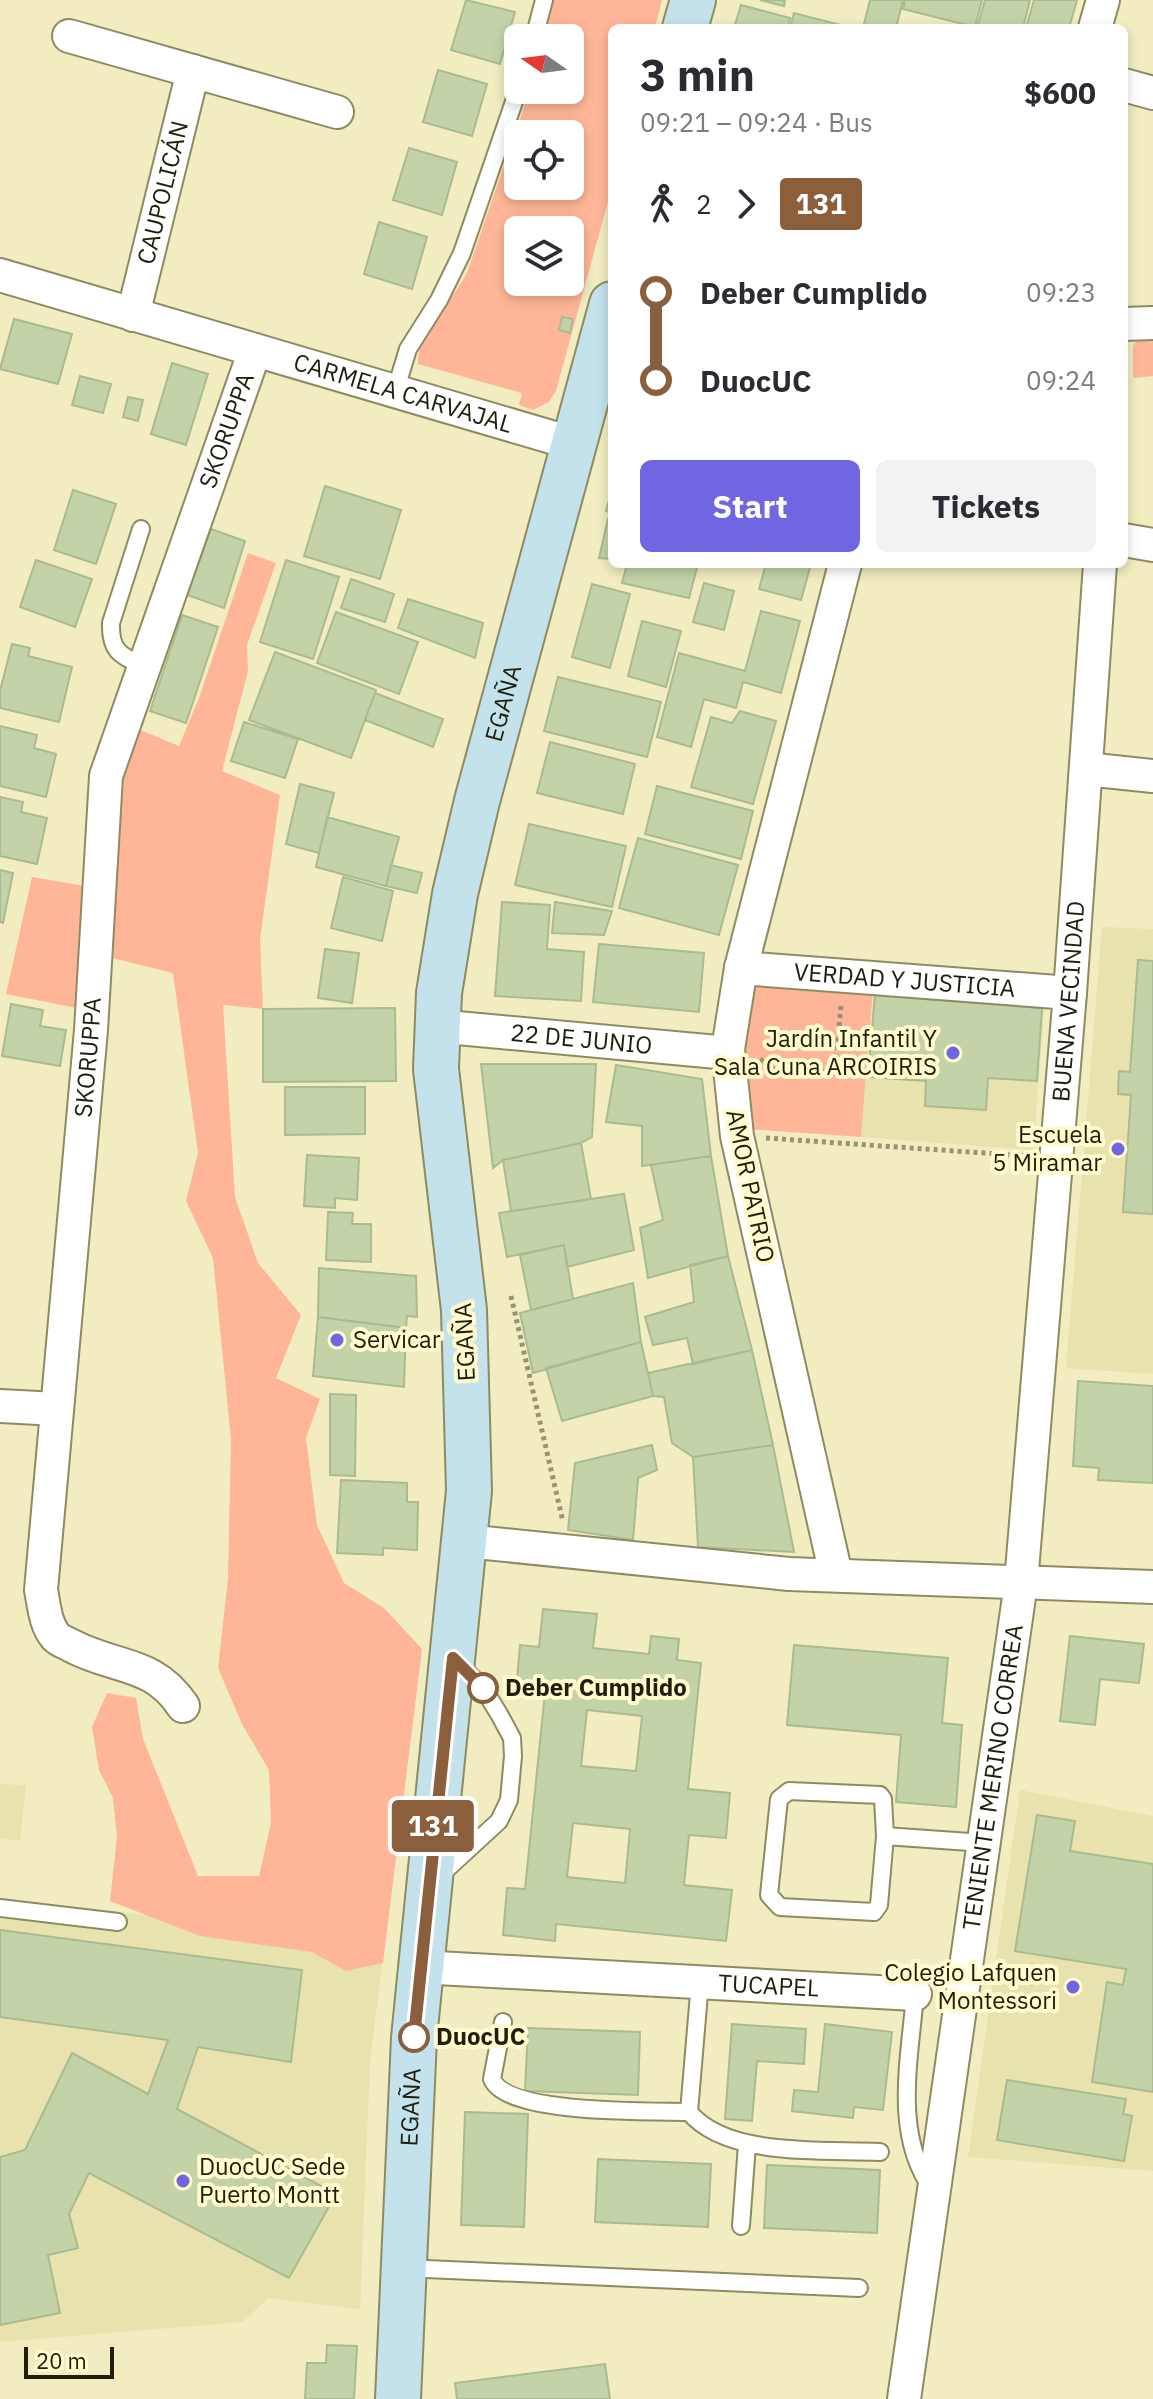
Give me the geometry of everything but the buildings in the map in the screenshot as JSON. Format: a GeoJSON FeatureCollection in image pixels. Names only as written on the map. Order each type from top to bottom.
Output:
{"type":"FeatureCollection","features":[{"type":"Feature","properties":{"kind":"main road"},"geometry":{"type":"LineString","coordinates":[[686,24],[693,0]]}},
{"type":"Feature","properties":{"kind":"main road","name":"EGAÑA"},"geometry":{"type":"LineString","coordinates":[[398,2399],[419,1967],[466,1541],[470,1453],[464,1310],[436,1069],[436,1026],[445,955],[465,847],[608,319]]}},
{"type":"Feature","properties":{"kind":"street"},"geometry":{"type":"LineString","coordinates":[[1096,24],[1103,0]]}},
{"type":"Feature","properties":{"kind":"street"},"geometry":{"type":"LineString","coordinates":[[69,36],[337,112]]}},
{"type":"Feature","properties":{"kind":"street","name":"CAUPOLICÁN"},"geometry":{"type":"LineString","coordinates":[[133,315],[193,71]]}},
{"type":"Feature","properties":{"kind":"street"},"geometry":{"type":"LineString","coordinates":[[1128,86],[1153,93]]}},
{"type":"Feature","properties":{"kind":"street","name":"CARMELA CARVAJAL"},"geometry":{"type":"LineString","coordinates":[[0,275],[575,444]]}},
{"type":"Feature","properties":{"kind":"street"},"geometry":{"type":"LineString","coordinates":[[1128,324],[1153,323]]}},
{"type":"Feature","properties":{"kind":"street","name":"SKORUPPA"},"geometry":{"type":"LineString","coordinates":[[183,1706],[170,1686],[153,1675],[81,1651],[57,1638],[46,1618],[41,1590],[91,1030],[106,776],[142,665],[255,350]]}},
{"type":"Feature","properties":{"kind":"street"},"geometry":{"type":"LineString","coordinates":[[1128,541],[1153,545]]}},
{"type":"Feature","properties":{"kind":"street","name":"AMOR PATRIO"},"geometry":{"type":"LineString","coordinates":[[836,1575],[737,1136],[743,1052],[741,968],[844,568]]}},
{"type":"Feature","properties":{"kind":"street","name":"BUENA VECINDAD"},"geometry":{"type":"LineString","coordinates":[[1021,1583],[1070,993],[1100,568]]}},
{"type":"Feature","properties":{"kind":"street"},"geometry":{"type":"LineString","coordinates":[[1086,769],[1153,776]]}},
{"type":"Feature","properties":{"kind":"street","name":"VERDAD Y JUSTICIA"},"geometry":{"type":"LineString","coordinates":[[741,968],[1070,993]]}},
{"type":"Feature","properties":{"kind":"street","name":"22 DE JUNIO"},"geometry":{"type":"LineString","coordinates":[[436,1026],[743,1052]]}},
{"type":"Feature","properties":{"kind":"street"},"geometry":{"type":"LineString","coordinates":[[0,1406],[57,1409]]}},
{"type":"Feature","properties":{"kind":"street"},"geometry":{"type":"LineString","coordinates":[[466,1541],[570,1553],[836,1575],[1153,1587]]}},
{"type":"Feature","properties":{"kind":"street","name":"TENIENTE MERINO CORREA"},"geometry":{"type":"LineString","coordinates":[[904,2399],[1021,1583]]}},
{"type":"Feature","properties":{"kind":"street","name":"TUCAPEL"},"geometry":{"type":"LineString","coordinates":[[419,1967],[915,1994]]}},
{"type":"Feature","properties":{"kind":"lane"},"geometry":{"type":"LineString","coordinates":[[538,24],[544,0]]}},
{"type":"Feature","properties":{"kind":"lane"},"geometry":{"type":"LineString","coordinates":[[395,392],[408,349],[439,300],[462,253],[513,104]]}},
{"type":"Feature","properties":{"kind":"lane"},"geometry":{"type":"LineString","coordinates":[[141,529],[111,623],[110,637],[122,657],[142,665]]}},
{"type":"Feature","properties":{"kind":"lane"},"geometry":{"type":"LineString","coordinates":[[427,1887],[483,1838],[499,1821],[509,1800],[512,1738],[483,1688],[453,1658]]}},
{"type":"Feature","properties":{"kind":"lane"},"geometry":{"type":"LineString","coordinates":[[784,1794],[880,1795],[885,1804],[885,1836],[879,1905],[874,1912],[780,1907],[769,1895],[779,1799],[784,1794]]}},
{"type":"Feature","properties":{"kind":"lane"},"geometry":{"type":"LineString","coordinates":[[885,1836],[984,1843]]}},
{"type":"Feature","properties":{"kind":"lane"},"geometry":{"type":"LineString","coordinates":[[0,1908],[118,1922]]}},
{"type":"Feature","properties":{"kind":"lane"},"geometry":{"type":"LineString","coordinates":[[700,1982],[689,2112],[702,2129],[747,2144],[880,2152]]}},
{"type":"Feature","properties":{"kind":"lane","name":"TUCAPEL"},"geometry":{"type":"LineString","coordinates":[[915,1994],[907,2108],[919,2170],[934,2191]]}},
{"type":"Feature","properties":{"kind":"lane"},"geometry":{"type":"LineString","coordinates":[[503,2022],[492,2079],[502,2092],[547,2106],[689,2112]]}},
{"type":"Feature","properties":{"kind":"lane"},"geometry":{"type":"LineString","coordinates":[[741,2226],[747,2144]]}},
{"type":"Feature","properties":{"kind":"lane"},"geometry":{"type":"LineString","coordinates":[[403,2268],[859,2288]]}},
{"type":"Feature","properties":{"kind":"path"},"geometry":{"type":"LineString","coordinates":[[743,1052],[771,1069],[827,1072],[836,1059],[844,976]]}},
{"type":"Feature","properties":{"kind":"path"},"geometry":{"type":"LineString","coordinates":[[737,1136],[1057,1158]]}},
{"type":"Feature","properties":{"kind":"path"},"geometry":{"type":"LineString","coordinates":[[511,1296],[570,1553]]}},
{"type":"Feature","properties":{"kind":"shaded area"},"geometry":{"type":"Polygon","coordinates":[[[552,0],[662,0],[656,24],[608,24],[608,202],[584,289],[584,216],[504,216],[504,296],[582,296],[556,391],[549,402],[533,410],[519,405],[522,393],[418,364],[423,340],[468,270],[504,165],[504,200],[584,200],[584,120],[520,120],[525,104],[584,104],[584,24],[548,24],[552,0]]]}},
{"type":"Feature","properties":{"kind":"shaded area"},"geometry":{"type":"Polygon","coordinates":[[[1153,338],[1153,376],[1133,378],[1133,346],[1138,339],[1153,338]]]}},
{"type":"Feature","properties":{"kind":"shaded area"},"geometry":{"type":"Polygon","coordinates":[[[248,553],[276,563],[247,645],[248,671],[222,771],[280,795],[260,939],[263,1009],[223,1005],[235,1197],[258,1263],[301,1315],[276,1378],[320,1399],[306,1438],[317,1525],[344,1583],[384,1608],[422,1649],[383,1963],[346,1971],[312,1952],[200,1936],[110,1901],[117,1837],[113,1798],[99,1770],[92,1727],[107,1693],[136,1698],[143,1739],[198,1876],[259,1876],[271,1823],[269,1770],[242,1724],[218,1668],[228,1578],[231,1439],[213,1258],[186,1201],[198,1153],[173,973],[112,958],[117,806],[121,782],[138,729],[179,746],[199,698],[248,553]]]}},
{"type":"Feature","properties":{"kind":"shaded area"},"geometry":{"type":"Polygon","coordinates":[[[32,877],[85,886],[77,1008],[6,994],[32,877]]]}},
{"type":"Feature","properties":{"kind":"shaded area","name":"Escuela 5 Miramar"},"geometry":{"type":"Polygon","coordinates":[[[1102,927],[1153,929],[1153,1374],[1066,1368],[1102,927]]]}},
{"type":"Feature","properties":{"kind":"shaded area"},"geometry":{"type":"Polygon","coordinates":[[[751,978],[873,988],[861,1137],[748,1129],[741,1047],[751,978]]]}},
{"type":"Feature","properties":{"kind":"shaded area"},"geometry":{"type":"Polygon","coordinates":[[[873,988],[1045,1001],[1033,1150],[861,1137],[873,988]]]}},
{"type":"Feature","properties":{"kind":"shaded area"},"geometry":{"type":"Polygon","coordinates":[[[0,1784],[26,1785],[20,1841],[0,1838],[0,1784]]]}},
{"type":"Feature","properties":{"kind":"shaded area","name":"Colegio Lafquen Montessori"},"geometry":{"type":"Polygon","coordinates":[[[1020,1790],[1153,1816],[1153,2171],[968,2157],[1020,1790]]]}},
{"type":"Feature","properties":{"kind":"shaded area","name":"DuocUC Sede Puerto Montt"},"geometry":{"type":"Polygon","coordinates":[[[398,1833],[370,2063],[360,2309],[268,2298],[243,2322],[0,2342],[0,1900],[159,1916],[398,1833]]]}},
{"type":"Feature","properties":{"kind":"bus line","name":"131"},"geometry":{"type":"LineString","coordinates":[[414,2037],[427,1887],[453,1658],[483,1688]]}},
{"type":"Feature","properties":{"kind":"place","name":"Jardín Infantil Y Sala Cuna ARCOIRIS"},"geometry":{"type":"Point","coordinates":[953,1053]}},
{"type":"Feature","properties":{"kind":"place","name":"Escuela 5 Miramar"},"geometry":{"type":"Point","coordinates":[1118,1149]}},
{"type":"Feature","properties":{"kind":"place","name":"Servicar"},"geometry":{"type":"Point","coordinates":[337,1340]}},
{"type":"Feature","properties":{"kind":"place","name":"Deber Cumplido"},"geometry":{"type":"Point","coordinates":[483,1688]}},
{"type":"Feature","properties":{"kind":"place","name":"Colegio Lafquen Montessori"},"geometry":{"type":"Point","coordinates":[1073,1987]}},
{"type":"Feature","properties":{"kind":"place","name":"DuocUC"},"geometry":{"type":"Point","coordinates":[414,2037]}},
{"type":"Feature","properties":{"kind":"place","name":"DuocUC Sede Puerto Montt"},"geometry":{"type":"Point","coordinates":[183,2181]}}]}
